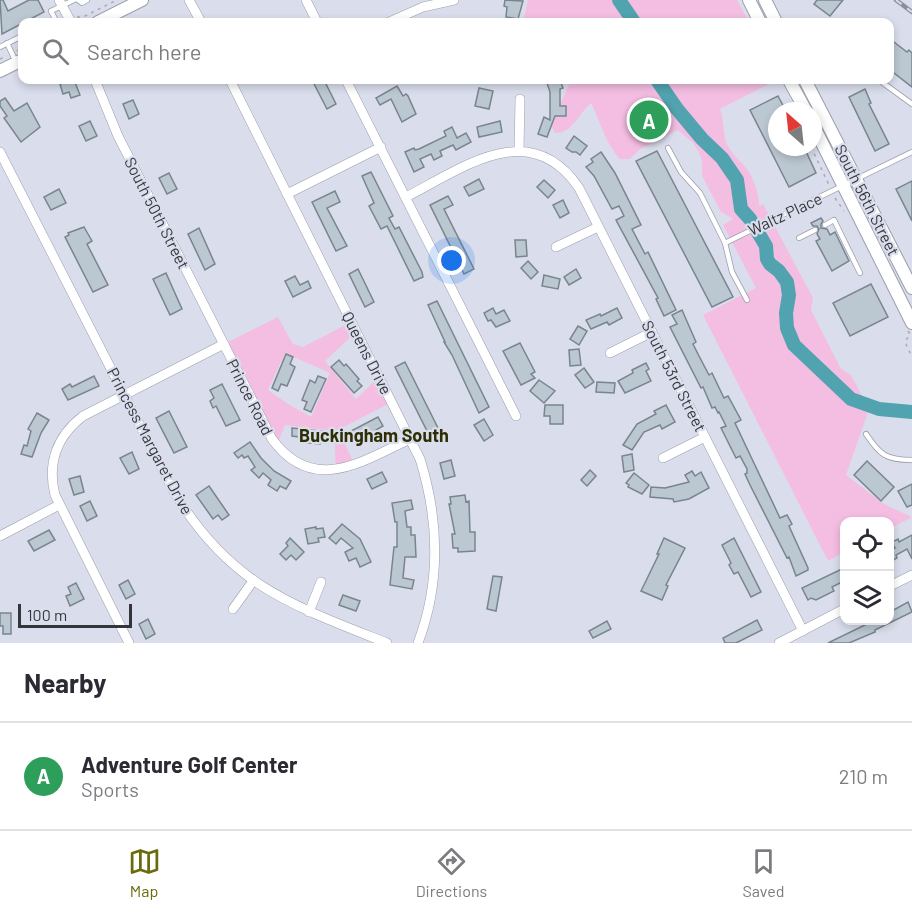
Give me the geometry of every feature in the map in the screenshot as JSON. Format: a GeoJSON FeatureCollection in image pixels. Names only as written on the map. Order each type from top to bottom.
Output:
{"type":"FeatureCollection","features":[{"type":"Feature","properties":{"kind":"main road"},"geometry":{"type":"LineString","coordinates":[[106,18],[142,0]]}},
{"type":"Feature","properties":{"kind":"main road"},"geometry":{"type":"LineString","coordinates":[[749,0],[758,18]]}},
{"type":"Feature","properties":{"kind":"main road"},"geometry":{"type":"LineString","coordinates":[[765,0],[774,18]]}},
{"type":"Feature","properties":{"kind":"main road"},"geometry":{"type":"LineString","coordinates":[[0,71],[18,63]]}},
{"type":"Feature","properties":{"kind":"main road"},"geometry":{"type":"LineString","coordinates":[[791,84],[801,102]]}},
{"type":"Feature","properties":{"kind":"main road","name":"South 56th Street"},"geometry":{"type":"LineString","coordinates":[[807,84],[912,288]]}},
{"type":"Feature","properties":{"kind":"main road","name":"South 56th Street"},"geometry":{"type":"LineString","coordinates":[[822,143],[912,323]]}},
{"type":"Feature","properties":{"kind":"street"},"geometry":{"type":"LineString","coordinates":[[189,0],[199,18]]}},
{"type":"Feature","properties":{"kind":"street"},"geometry":{"type":"LineString","coordinates":[[306,0],[315,18]]}},
{"type":"Feature","properties":{"kind":"street"},"geometry":{"type":"LineString","coordinates":[[398,18],[423,7],[454,0]]}},
{"type":"Feature","properties":{"kind":"street"},"geometry":{"type":"LineString","coordinates":[[61,3],[68,18]]}},
{"type":"Feature","properties":{"kind":"street","name":"South 50th Street"},"geometry":{"type":"LineString","coordinates":[[97,84],[118,136],[224,344]]}},
{"type":"Feature","properties":{"kind":"street","name":"Queens Drive"},"geometry":{"type":"LineString","coordinates":[[232,84],[420,459],[432,504],[436,547],[432,593],[418,643]]}},
{"type":"Feature","properties":{"kind":"street"},"geometry":{"type":"LineString","coordinates":[[348,84],[516,416]]}},
{"type":"Feature","properties":{"kind":"street"},"geometry":{"type":"LineString","coordinates":[[406,197],[484,157],[495,153],[519,151],[520,99]]}},
{"type":"Feature","properties":{"kind":"street"},"geometry":{"type":"LineString","coordinates":[[287,194],[381,147]]}},
{"type":"Feature","properties":{"kind":"street","name":"South 53rd Street"},"geometry":{"type":"LineString","coordinates":[[519,151],[543,156],[563,169],[579,188],[803,631]]}},
{"type":"Feature","properties":{"kind":"street","name":"Princess Margaret Drive"},"geometry":{"type":"LineString","coordinates":[[0,152],[185,510],[216,549],[272,594],[309,612],[387,643]]}},
{"type":"Feature","properties":{"kind":"street"},"geometry":{"type":"LineString","coordinates":[[556,247],[598,227]]}},
{"type":"Feature","properties":{"kind":"street"},"geometry":{"type":"LineString","coordinates":[[610,353],[652,332]]}},
{"type":"Feature","properties":{"kind":"street"},"geometry":{"type":"LineString","coordinates":[[129,643],[59,506],[52,486],[52,462],[59,442],[83,416],[224,344]]}},
{"type":"Feature","properties":{"kind":"street","name":"Prince Road"},"geometry":{"type":"LineString","coordinates":[[224,344],[272,439],[279,449],[294,461],[324,470],[345,468],[410,439]]}},
{"type":"Feature","properties":{"kind":"street"},"geometry":{"type":"LineString","coordinates":[[663,458],[705,437]]}},
{"type":"Feature","properties":{"kind":"street"},"geometry":{"type":"LineString","coordinates":[[0,536],[59,506]]}},
{"type":"Feature","properties":{"kind":"street"},"geometry":{"type":"LineString","coordinates":[[894,584],[912,575]]}},
{"type":"Feature","properties":{"kind":"street"},"geometry":{"type":"LineString","coordinates":[[233,609],[253,581]]}},
{"type":"Feature","properties":{"kind":"street"},"geometry":{"type":"LineString","coordinates":[[309,612],[321,582]]}},
{"type":"Feature","properties":{"kind":"street"},"geometry":{"type":"LineString","coordinates":[[779,643],[840,611]]}},
{"type":"Feature","properties":{"kind":"lane"},"geometry":{"type":"LineString","coordinates":[[54,18],[51,11],[61,3],[76,0],[82,3],[87,0]]}},
{"type":"Feature","properties":{"kind":"lane"},"geometry":{"type":"LineString","coordinates":[[0,47],[18,38]]}},
{"type":"Feature","properties":{"kind":"lane"},"geometry":{"type":"LineString","coordinates":[[7,43],[18,59]]}},
{"type":"Feature","properties":{"kind":"lane"},"geometry":{"type":"LineString","coordinates":[[884,84],[912,104]]}},
{"type":"Feature","properties":{"kind":"lane"},"geometry":{"type":"LineString","coordinates":[[668,148],[681,172],[700,194],[725,243],[732,272],[747,300]]}},
{"type":"Feature","properties":{"kind":"lane","name":"Waltz Place"},"geometry":{"type":"LineString","coordinates":[[725,243],[912,152]]}},
{"type":"Feature","properties":{"kind":"lane"},"geometry":{"type":"LineString","coordinates":[[825,225],[834,220],[860,273]]}},
{"type":"Feature","properties":{"kind":"lane"},"geometry":{"type":"LineString","coordinates":[[799,238],[815,230]]}},
{"type":"Feature","properties":{"kind":"lane"},"geometry":{"type":"LineString","coordinates":[[866,434],[885,457],[912,460]]}},
{"type":"Feature","properties":{"kind":"path"},"geometry":{"type":"LineString","coordinates":[[75,18],[83,17],[117,0]]}},
{"type":"Feature","properties":{"kind":"shaded area"},"geometry":{"type":"Polygon","coordinates":[[[528,0],[737,0],[747,18],[524,18],[528,0]]]}},
{"type":"Feature","properties":{"kind":"shaded area"},"geometry":{"type":"Polygon","coordinates":[[[569,84],[769,84],[720,109],[726,142],[750,173],[759,206],[763,204],[813,298],[811,310],[841,369],[851,375],[869,409],[846,475],[884,504],[912,517],[894,527],[894,517],[840,517],[840,554],[828,561],[703,315],[756,288],[723,225],[733,219],[721,212],[702,176],[702,161],[693,143],[678,130],[640,149],[630,159],[620,159],[607,140],[591,103],[571,127],[555,133],[551,125],[569,84]]]}},
{"type":"Feature","properties":{"kind":"shaded area"},"geometry":{"type":"Polygon","coordinates":[[[278,317],[293,344],[303,347],[351,322],[356,332],[325,361],[356,399],[379,377],[392,402],[338,430],[355,465],[336,470],[334,431],[285,425],[277,445],[224,344],[278,317]],[[285,353],[268,390],[311,417],[330,373],[285,353]]]}},
{"type":"Feature","properties":{"kind":"building"},"geometry":{"type":"Polygon","coordinates":[[[0,0],[3,0],[8,11],[29,0],[38,0],[44,12],[33,18],[18,18],[18,26],[2,34],[0,0]]]}},
{"type":"Feature","properties":{"kind":"building"},"geometry":{"type":"Polygon","coordinates":[[[505,0],[523,1],[518,18],[506,17],[507,7],[504,6],[505,0]]]}},
{"type":"Feature","properties":{"kind":"building"},"geometry":{"type":"Polygon","coordinates":[[[817,0],[843,0],[830,16],[814,4],[817,0]]]}},
{"type":"Feature","properties":{"kind":"building"},"geometry":{"type":"Polygon","coordinates":[[[894,42],[912,53],[912,87],[894,73],[894,42]]]}},
{"type":"Feature","properties":{"kind":"building"},"geometry":{"type":"Polygon","coordinates":[[[60,84],[76,84],[80,95],[71,98],[69,92],[63,94],[60,84]]]}},
{"type":"Feature","properties":{"kind":"building"},"geometry":{"type":"Polygon","coordinates":[[[314,84],[326,84],[336,104],[327,109],[314,84]]]}},
{"type":"Feature","properties":{"kind":"building"},"geometry":{"type":"Polygon","coordinates":[[[547,84],[562,84],[560,106],[566,106],[566,116],[555,116],[547,137],[538,134],[544,117],[550,120],[550,92],[547,84]]]}},
{"type":"Feature","properties":{"kind":"building"},"geometry":{"type":"Polygon","coordinates":[[[397,86],[403,96],[406,94],[408,96],[416,114],[402,122],[391,99],[380,105],[376,98],[397,86]]]}},
{"type":"Feature","properties":{"kind":"building"},"geometry":{"type":"Polygon","coordinates":[[[479,88],[493,91],[489,109],[475,106],[479,88]]]}},
{"type":"Feature","properties":{"kind":"building"},"geometry":{"type":"Polygon","coordinates":[[[865,89],[871,103],[869,104],[889,144],[875,151],[849,97],[865,89]]]}},
{"type":"Feature","properties":{"kind":"building"},"geometry":{"type":"Polygon","coordinates":[[[778,96],[781,102],[768,102],[768,146],[750,110],[778,96]]]}},
{"type":"Feature","properties":{"kind":"building"},"geometry":{"type":"Polygon","coordinates":[[[5,98],[14,111],[27,103],[40,127],[21,142],[4,118],[7,116],[0,106],[0,101],[5,98]]]}},
{"type":"Feature","properties":{"kind":"building"},"geometry":{"type":"Polygon","coordinates":[[[133,100],[139,114],[129,119],[123,104],[133,100]]]}},
{"type":"Feature","properties":{"kind":"building"},"geometry":{"type":"Polygon","coordinates":[[[90,121],[97,136],[86,141],[79,126],[90,121]]]}},
{"type":"Feature","properties":{"kind":"building"},"geometry":{"type":"Polygon","coordinates":[[[500,121],[502,132],[479,137],[477,127],[500,121]]]}},
{"type":"Feature","properties":{"kind":"building"},"geometry":{"type":"Polygon","coordinates":[[[452,127],[457,138],[466,133],[471,142],[456,150],[453,145],[440,151],[442,156],[434,160],[431,154],[420,159],[424,167],[414,172],[405,152],[414,148],[419,149],[446,136],[444,131],[452,127]]]}},
{"type":"Feature","properties":{"kind":"building"},"geometry":{"type":"Polygon","coordinates":[[[574,136],[587,146],[580,155],[566,148],[574,136]]]}},
{"type":"Feature","properties":{"kind":"building"},"geometry":{"type":"Polygon","coordinates":[[[657,151],[733,297],[712,307],[636,161],[657,151]]]}},
{"type":"Feature","properties":{"kind":"building"},"geometry":{"type":"Polygon","coordinates":[[[601,152],[615,173],[641,225],[632,229],[645,254],[648,252],[676,310],[664,316],[656,299],[658,298],[616,220],[624,216],[619,206],[612,209],[594,176],[586,167],[593,162],[591,159],[601,152]]]}},
{"type":"Feature","properties":{"kind":"building"},"geometry":{"type":"Polygon","coordinates":[[[773,156],[808,156],[816,173],[789,187],[773,156]]]}},
{"type":"Feature","properties":{"kind":"building"},"geometry":{"type":"Polygon","coordinates":[[[371,172],[393,216],[389,218],[395,229],[399,227],[422,272],[423,277],[414,281],[387,226],[381,229],[369,206],[374,203],[362,176],[371,172]]]}},
{"type":"Feature","properties":{"kind":"building"},"geometry":{"type":"Polygon","coordinates":[[[169,173],[177,189],[167,194],[159,178],[169,173]]]}},
{"type":"Feature","properties":{"kind":"building"},"geometry":{"type":"Polygon","coordinates":[[[479,179],[484,189],[469,196],[464,187],[479,179]]]}},
{"type":"Feature","properties":{"kind":"building"},"geometry":{"type":"Polygon","coordinates":[[[544,180],[555,190],[548,198],[537,187],[544,180]]]}},
{"type":"Feature","properties":{"kind":"building"},"geometry":{"type":"Polygon","coordinates":[[[912,181],[912,221],[896,189],[912,181]]]}},
{"type":"Feature","properties":{"kind":"building"},"geometry":{"type":"Polygon","coordinates":[[[59,189],[66,203],[51,210],[44,197],[59,189]]]}},
{"type":"Feature","properties":{"kind":"building"},"geometry":{"type":"Polygon","coordinates":[[[335,191],[340,202],[327,208],[347,246],[336,251],[312,202],[335,191]]]}},
{"type":"Feature","properties":{"kind":"building"},"geometry":{"type":"Polygon","coordinates":[[[448,196],[453,205],[444,209],[474,269],[464,274],[430,205],[448,196]]]}},
{"type":"Feature","properties":{"kind":"building"},"geometry":{"type":"Polygon","coordinates":[[[563,200],[569,213],[560,218],[553,205],[563,200]]]}},
{"type":"Feature","properties":{"kind":"building"},"geometry":{"type":"Polygon","coordinates":[[[821,218],[823,221],[821,228],[827,229],[830,235],[835,232],[849,261],[832,271],[816,241],[820,239],[817,234],[819,229],[811,223],[821,218]]]}},
{"type":"Feature","properties":{"kind":"building"},"geometry":{"type":"Polygon","coordinates":[[[84,227],[92,241],[87,244],[108,285],[93,292],[65,237],[69,235],[68,233],[84,227]]]}},
{"type":"Feature","properties":{"kind":"building"},"geometry":{"type":"Polygon","coordinates":[[[199,228],[215,264],[205,270],[188,234],[199,228]]]}},
{"type":"Feature","properties":{"kind":"building"},"geometry":{"type":"Polygon","coordinates":[[[515,240],[526,240],[527,256],[516,257],[515,240]]]}},
{"type":"Feature","properties":{"kind":"building"},"geometry":{"type":"Polygon","coordinates":[[[528,261],[538,272],[531,279],[521,268],[528,261]]]}},
{"type":"Feature","properties":{"kind":"building"},"geometry":{"type":"Polygon","coordinates":[[[358,269],[374,302],[365,307],[349,274],[358,269]]]}},
{"type":"Feature","properties":{"kind":"building"},"geometry":{"type":"Polygon","coordinates":[[[576,269],[581,278],[569,285],[564,277],[576,269]]]}},
{"type":"Feature","properties":{"kind":"building"},"geometry":{"type":"Polygon","coordinates":[[[166,273],[182,309],[170,315],[153,279],[166,273]]]}},
{"type":"Feature","properties":{"kind":"building"},"geometry":{"type":"Polygon","coordinates":[[[544,275],[560,279],[558,289],[542,286],[544,275]]]}},
{"type":"Feature","properties":{"kind":"building"},"geometry":{"type":"Polygon","coordinates":[[[295,276],[300,285],[308,281],[311,288],[293,297],[285,281],[295,276]]]}},
{"type":"Feature","properties":{"kind":"building"},"geometry":{"type":"Polygon","coordinates":[[[871,284],[888,317],[850,336],[833,303],[871,284]]]}},
{"type":"Feature","properties":{"kind":"building"},"geometry":{"type":"Polygon","coordinates":[[[437,301],[489,407],[479,413],[428,305],[437,301]]]}},
{"type":"Feature","properties":{"kind":"building"},"geometry":{"type":"Polygon","coordinates":[[[493,308],[496,314],[504,310],[510,321],[496,327],[491,320],[488,321],[484,313],[493,308]]]}},
{"type":"Feature","properties":{"kind":"building"},"geometry":{"type":"Polygon","coordinates":[[[617,308],[622,318],[609,325],[607,322],[591,329],[586,320],[617,308]]]}},
{"type":"Feature","properties":{"kind":"building"},"geometry":{"type":"Polygon","coordinates":[[[682,310],[696,342],[693,344],[709,375],[712,373],[724,398],[728,396],[741,420],[735,423],[780,518],[787,515],[792,524],[789,526],[808,568],[796,576],[789,557],[787,558],[750,485],[745,474],[747,469],[740,456],[736,458],[721,428],[726,426],[719,412],[715,407],[712,408],[670,327],[677,324],[672,315],[682,310]]]}},
{"type":"Feature","properties":{"kind":"building"},"geometry":{"type":"Polygon","coordinates":[[[578,326],[587,331],[579,345],[570,339],[578,326]]]}},
{"type":"Feature","properties":{"kind":"building"},"geometry":{"type":"Polygon","coordinates":[[[520,343],[535,372],[531,374],[535,378],[521,385],[503,351],[520,343]]]}},
{"type":"Feature","properties":{"kind":"building"},"geometry":{"type":"Polygon","coordinates":[[[579,349],[581,365],[570,366],[569,350],[579,349]]]}},
{"type":"Feature","properties":{"kind":"building"},"geometry":{"type":"Polygon","coordinates":[[[286,354],[293,357],[290,364],[295,367],[287,386],[281,384],[278,391],[272,388],[286,354]]]}},
{"type":"Feature","properties":{"kind":"building"},"geometry":{"type":"Polygon","coordinates":[[[339,360],[344,366],[346,364],[359,379],[357,381],[362,386],[354,393],[331,367],[339,360]]]}},
{"type":"Feature","properties":{"kind":"building"},"geometry":{"type":"Polygon","coordinates":[[[405,362],[440,432],[430,437],[395,367],[405,362]]]}},
{"type":"Feature","properties":{"kind":"building"},"geometry":{"type":"Polygon","coordinates":[[[646,363],[649,369],[646,371],[651,381],[625,393],[618,381],[646,363]]]}},
{"type":"Feature","properties":{"kind":"building"},"geometry":{"type":"Polygon","coordinates":[[[584,368],[594,382],[585,388],[575,375],[584,368]]]}},
{"type":"Feature","properties":{"kind":"building"},"geometry":{"type":"Polygon","coordinates":[[[94,376],[99,386],[68,400],[62,389],[70,384],[72,387],[94,376]]]}},
{"type":"Feature","properties":{"kind":"building"},"geometry":{"type":"Polygon","coordinates":[[[318,376],[326,379],[311,412],[304,409],[307,402],[302,400],[310,380],[315,383],[318,376]]]}},
{"type":"Feature","properties":{"kind":"building"},"geometry":{"type":"Polygon","coordinates":[[[539,380],[555,391],[544,403],[530,391],[539,380]]]}},
{"type":"Feature","properties":{"kind":"building"},"geometry":{"type":"Polygon","coordinates":[[[597,382],[615,383],[614,393],[596,392],[597,382]]]}},
{"type":"Feature","properties":{"kind":"building"},"geometry":{"type":"Polygon","coordinates":[[[222,384],[240,420],[226,426],[216,406],[213,408],[210,401],[214,398],[210,390],[222,384]]]}},
{"type":"Feature","properties":{"kind":"building"},"geometry":{"type":"Polygon","coordinates":[[[545,405],[563,405],[563,424],[550,424],[550,416],[544,416],[545,405]]]}},
{"type":"Feature","properties":{"kind":"building"},"geometry":{"type":"Polygon","coordinates":[[[666,405],[675,422],[662,429],[660,425],[644,432],[632,450],[623,445],[637,424],[656,414],[654,411],[666,405]]]}},
{"type":"Feature","properties":{"kind":"building"},"geometry":{"type":"Polygon","coordinates":[[[169,411],[187,447],[174,453],[156,418],[169,411]]]}},
{"type":"Feature","properties":{"kind":"building"},"geometry":{"type":"Polygon","coordinates":[[[37,413],[49,420],[41,433],[32,457],[21,454],[24,445],[27,446],[31,431],[28,429],[37,413]]]}},
{"type":"Feature","properties":{"kind":"building"},"geometry":{"type":"Polygon","coordinates":[[[378,417],[383,426],[376,430],[377,432],[359,441],[358,439],[351,442],[347,433],[378,417]]]}},
{"type":"Feature","properties":{"kind":"building"},"geometry":{"type":"Polygon","coordinates":[[[484,419],[493,435],[484,441],[474,425],[484,419]]]}},
{"type":"Feature","properties":{"kind":"building"},"geometry":{"type":"Polygon","coordinates":[[[292,428],[329,432],[328,439],[320,439],[320,444],[299,442],[299,437],[292,436],[292,428]]]}},
{"type":"Feature","properties":{"kind":"building"},"geometry":{"type":"Polygon","coordinates":[[[250,442],[274,471],[291,481],[286,489],[280,486],[277,491],[268,485],[271,480],[263,473],[259,478],[251,470],[255,467],[248,456],[244,458],[242,455],[238,458],[234,453],[250,442]]]}},
{"type":"Feature","properties":{"kind":"building"},"geometry":{"type":"Polygon","coordinates":[[[132,452],[139,469],[129,474],[120,458],[132,452]]]}},
{"type":"Feature","properties":{"kind":"building"},"geometry":{"type":"Polygon","coordinates":[[[632,454],[634,470],[624,472],[622,456],[632,454]]]}},
{"type":"Feature","properties":{"kind":"building"},"geometry":{"type":"Polygon","coordinates":[[[451,460],[455,476],[444,479],[440,463],[451,460]]]}},
{"type":"Feature","properties":{"kind":"building"},"geometry":{"type":"Polygon","coordinates":[[[867,461],[894,487],[881,501],[854,475],[867,461]]]}},
{"type":"Feature","properties":{"kind":"building"},"geometry":{"type":"Polygon","coordinates":[[[590,470],[596,476],[587,486],[581,480],[590,470]]]}},
{"type":"Feature","properties":{"kind":"building"},"geometry":{"type":"Polygon","coordinates":[[[692,471],[695,476],[701,472],[709,488],[689,499],[674,502],[673,499],[650,497],[651,487],[665,488],[689,482],[685,475],[692,471]]]}},
{"type":"Feature","properties":{"kind":"building"},"geometry":{"type":"Polygon","coordinates":[[[382,472],[387,482],[372,489],[367,479],[382,472]]]}},
{"type":"Feature","properties":{"kind":"building"},"geometry":{"type":"Polygon","coordinates":[[[634,473],[649,485],[642,494],[628,487],[626,483],[634,473]]]}},
{"type":"Feature","properties":{"kind":"building"},"geometry":{"type":"Polygon","coordinates":[[[80,476],[84,492],[74,495],[69,479],[80,476]]]}},
{"type":"Feature","properties":{"kind":"building"},"geometry":{"type":"Polygon","coordinates":[[[912,484],[912,505],[907,507],[898,491],[912,484]]]}},
{"type":"Feature","properties":{"kind":"building"},"geometry":{"type":"Polygon","coordinates":[[[209,486],[229,515],[222,520],[218,515],[213,519],[196,495],[209,486]]]}},
{"type":"Feature","properties":{"kind":"building"},"geometry":{"type":"Polygon","coordinates":[[[465,495],[466,502],[469,501],[470,532],[475,532],[475,551],[458,552],[458,548],[453,548],[452,534],[455,534],[449,504],[451,504],[450,497],[465,495]]]}},
{"type":"Feature","properties":{"kind":"building"},"geometry":{"type":"Polygon","coordinates":[[[411,500],[413,509],[405,511],[407,527],[411,527],[411,535],[415,535],[416,557],[405,557],[403,578],[414,580],[412,589],[390,585],[394,547],[397,547],[397,522],[395,522],[392,503],[411,500]]]}},
{"type":"Feature","properties":{"kind":"building"},"geometry":{"type":"Polygon","coordinates":[[[90,501],[97,516],[87,521],[80,506],[90,501]]]}},
{"type":"Feature","properties":{"kind":"building"},"geometry":{"type":"Polygon","coordinates":[[[342,524],[360,539],[371,562],[360,567],[356,558],[349,561],[345,552],[353,548],[341,538],[336,544],[329,538],[342,524]]]}},
{"type":"Feature","properties":{"kind":"building"},"geometry":{"type":"Polygon","coordinates":[[[316,527],[316,529],[323,528],[325,537],[318,538],[319,542],[308,544],[305,529],[316,527]]]}},
{"type":"Feature","properties":{"kind":"building"},"geometry":{"type":"Polygon","coordinates":[[[49,530],[55,540],[34,551],[28,541],[49,530]]]}},
{"type":"Feature","properties":{"kind":"building"},"geometry":{"type":"Polygon","coordinates":[[[912,535],[912,559],[907,549],[896,555],[897,558],[894,560],[894,541],[898,539],[899,542],[912,535]]]}},
{"type":"Feature","properties":{"kind":"building"},"geometry":{"type":"Polygon","coordinates":[[[290,538],[304,552],[296,560],[291,555],[286,560],[280,554],[288,546],[286,543],[290,538]]]}},
{"type":"Feature","properties":{"kind":"building"},"geometry":{"type":"Polygon","coordinates":[[[664,538],[685,548],[666,585],[668,586],[662,600],[641,591],[664,538]]]}},
{"type":"Feature","properties":{"kind":"building"},"geometry":{"type":"Polygon","coordinates":[[[734,538],[761,592],[751,597],[738,572],[734,574],[722,545],[734,538]]]}},
{"type":"Feature","properties":{"kind":"building"},"geometry":{"type":"Polygon","coordinates":[[[840,570],[840,583],[832,587],[834,591],[816,600],[811,598],[808,600],[802,588],[840,570]]]}},
{"type":"Feature","properties":{"kind":"building"},"geometry":{"type":"Polygon","coordinates":[[[493,576],[502,577],[496,611],[487,609],[493,576]]]}},
{"type":"Feature","properties":{"kind":"building"},"geometry":{"type":"Polygon","coordinates":[[[128,580],[135,594],[126,599],[119,585],[128,580]]]}},
{"type":"Feature","properties":{"kind":"building"},"geometry":{"type":"Polygon","coordinates":[[[76,583],[84,599],[70,606],[66,596],[71,594],[68,587],[76,583]]]}},
{"type":"Feature","properties":{"kind":"building"},"geometry":{"type":"Polygon","coordinates":[[[343,595],[360,601],[356,611],[339,605],[343,595]]]}},
{"type":"Feature","properties":{"kind":"building"},"geometry":{"type":"Polygon","coordinates":[[[908,602],[912,612],[894,621],[894,610],[908,602]]]}},
{"type":"Feature","properties":{"kind":"building"},"geometry":{"type":"Polygon","coordinates":[[[0,613],[11,613],[11,634],[3,634],[3,626],[0,626],[0,613]]]}},
{"type":"Feature","properties":{"kind":"building"},"geometry":{"type":"Polygon","coordinates":[[[148,619],[155,634],[146,639],[139,624],[148,619]]]}},
{"type":"Feature","properties":{"kind":"building"},"geometry":{"type":"Polygon","coordinates":[[[757,620],[762,630],[736,643],[725,643],[723,638],[757,620]]]}},
{"type":"Feature","properties":{"kind":"building"},"geometry":{"type":"Polygon","coordinates":[[[607,621],[611,629],[593,638],[589,631],[607,621]]]}},
{"type":"Feature","properties":{"kind":"building"},"geometry":{"type":"Polygon","coordinates":[[[865,625],[885,625],[849,643],[828,643],[865,625]]]}},
{"type":"Feature","properties":{"kind":"waterway"},"geometry":{"type":"LineString","coordinates":[[619,0],[631,18]]}},
{"type":"Feature","properties":{"kind":"waterway"},"geometry":{"type":"LineString","coordinates":[[660,84],[677,109],[702,139],[722,158],[737,180],[741,209],[750,219],[766,246],[767,259],[770,264],[787,282],[789,295],[786,313],[787,328],[794,345],[851,399],[879,409],[912,412]]}},
{"type":"Feature","properties":{"kind":"railway"},"geometry":{"type":"LineString","coordinates":[[896,0],[912,12]]}},
{"type":"Feature","properties":{"kind":"place","name":"Adventure Golf Center"},"geometry":{"type":"Point","coordinates":[649,120]}},
{"type":"Feature","properties":{"kind":"district","name":"Buckingham South"},"geometry":{"type":"Point","coordinates":[374,436]}}]}
